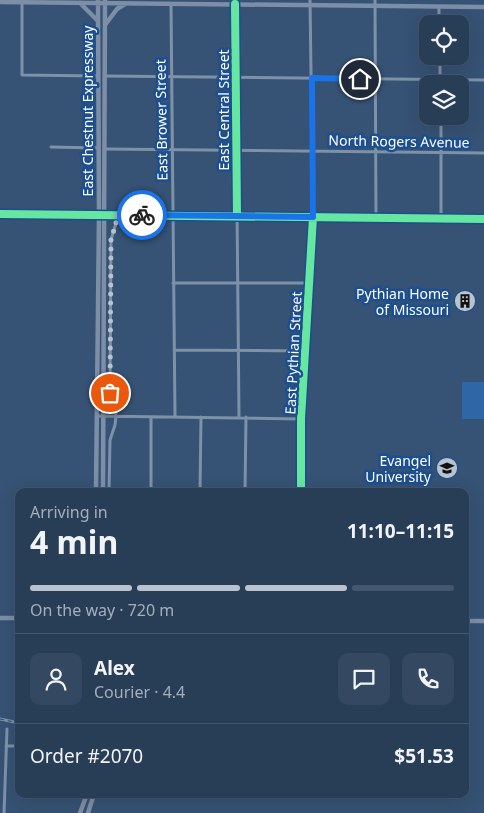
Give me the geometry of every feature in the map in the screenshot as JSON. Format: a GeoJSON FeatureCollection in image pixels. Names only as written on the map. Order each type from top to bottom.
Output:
{"type":"FeatureCollection","features":[{"type":"Feature","properties":{"kind":"main road"},"geometry":{"type":"LineString","coordinates":[[80,3],[86,0]]}},
{"type":"Feature","properties":{"kind":"main road"},"geometry":{"type":"LineString","coordinates":[[120,0],[126,4]]}},
{"type":"Feature","properties":{"kind":"main road"},"geometry":{"type":"LineString","coordinates":[[0,2],[105,2],[126,4],[235,2],[375,3],[439,7],[484,7]]}},
{"type":"Feature","properties":{"kind":"main road","name":"East Chestnut Expressway"},"geometry":{"type":"LineString","coordinates":[[98,2],[99,148],[102,215],[103,488]]}},
{"type":"Feature","properties":{"kind":"main road","name":"East Chestnut Expressway"},"geometry":{"type":"LineString","coordinates":[[96,488],[105,148],[105,2]]}},
{"type":"Feature","properties":{"kind":"main road"},"geometry":{"type":"LineString","coordinates":[[80,3],[98,21]]}},
{"type":"Feature","properties":{"kind":"main road"},"geometry":{"type":"LineString","coordinates":[[105,25],[117,9],[126,4]]}},
{"type":"Feature","properties":{"kind":"main road"},"geometry":{"type":"LineString","coordinates":[[0,618],[15,618]]}},
{"type":"Feature","properties":{"kind":"main road"},"geometry":{"type":"LineString","coordinates":[[469,621],[484,621]]}},
{"type":"Feature","properties":{"kind":"main road"},"geometry":{"type":"LineString","coordinates":[[80,813],[86,798]]}},
{"type":"Feature","properties":{"kind":"main road"},"geometry":{"type":"LineString","coordinates":[[88,813],[93,798]]}},
{"type":"Feature","properties":{"kind":"street"},"geometry":{"type":"LineString","coordinates":[[22,2],[22,75],[98,76]]}},
{"type":"Feature","properties":{"kind":"street","name":"East Central Street"},"geometry":{"type":"LineString","coordinates":[[235,2],[236,283],[239,417]]}},
{"type":"Feature","properties":{"kind":"street","name":"East Pythian Street"},"geometry":{"type":"LineString","coordinates":[[301,488],[301,419],[313,217],[310,3]]}},
{"type":"Feature","properties":{"kind":"street"},"geometry":{"type":"LineString","coordinates":[[375,3],[376,218]]}},
{"type":"Feature","properties":{"kind":"street","name":"East Brower Street"},"geometry":{"type":"LineString","coordinates":[[170,4],[175,416]]}},
{"type":"Feature","properties":{"kind":"street"},"geometry":{"type":"LineString","coordinates":[[439,7],[439,15]]}},
{"type":"Feature","properties":{"kind":"street"},"geometry":{"type":"LineString","coordinates":[[104,76],[419,81]]}},
{"type":"Feature","properties":{"kind":"street"},"geometry":{"type":"LineString","coordinates":[[469,81],[484,80]]}},
{"type":"Feature","properties":{"kind":"street"},"geometry":{"type":"LineString","coordinates":[[440,125],[441,219]]}},
{"type":"Feature","properties":{"kind":"street"},"geometry":{"type":"LineString","coordinates":[[51,147],[99,148]]}},
{"type":"Feature","properties":{"kind":"street","name":"North Rogers Avenue"},"geometry":{"type":"LineString","coordinates":[[105,148],[484,153]]}},
{"type":"Feature","properties":{"kind":"street"},"geometry":{"type":"LineString","coordinates":[[0,214],[484,219]]}},
{"type":"Feature","properties":{"kind":"street"},"geometry":{"type":"LineString","coordinates":[[109,488],[110,440],[116,416],[115,405],[110,393],[111,240],[116,223],[116,215]]}},
{"type":"Feature","properties":{"kind":"street"},"geometry":{"type":"LineString","coordinates":[[173,283],[310,283]]}},
{"type":"Feature","properties":{"kind":"street"},"geometry":{"type":"LineString","coordinates":[[174,350],[306,351]]}},
{"type":"Feature","properties":{"kind":"street"},"geometry":{"type":"LineString","coordinates":[[98,416],[301,419]]}},
{"type":"Feature","properties":{"kind":"street"},"geometry":{"type":"LineString","coordinates":[[151,488],[152,416]]}},
{"type":"Feature","properties":{"kind":"street"},"geometry":{"type":"LineString","coordinates":[[200,488],[201,417]]}},
{"type":"Feature","properties":{"kind":"street"},"geometry":{"type":"LineString","coordinates":[[245,488],[246,417]]}},
{"type":"Feature","properties":{"kind":"street"},"geometry":{"type":"LineString","coordinates":[[4,813],[7,729]]}},
{"type":"Feature","properties":{"kind":"street"},"geometry":{"type":"LineString","coordinates":[[6,746],[15,746]]}},
{"type":"Feature","properties":{"kind":"shaded area"},"geometry":{"type":"Polygon","coordinates":[[[462,382],[484,382],[484,419],[462,419],[462,382]]]}},
{"type":"Feature","properties":{"kind":"railway"},"geometry":{"type":"LineString","coordinates":[[0,719],[15,722]]}},
{"type":"Feature","properties":{"kind":"cycle path"},"geometry":{"type":"LineString","coordinates":[[235,4],[237,216]]}},
{"type":"Feature","properties":{"kind":"cycle path"},"geometry":{"type":"LineString","coordinates":[[0,214],[484,219]]}},
{"type":"Feature","properties":{"kind":"cycle path"},"geometry":{"type":"LineString","coordinates":[[301,488],[301,419],[313,217]]}},
{"type":"Feature","properties":{"kind":"way so far"},"geometry":{"type":"LineString","coordinates":[[110,393],[111,240],[116,223],[116,215],[142,215]]}},
{"type":"Feature","properties":{"kind":"place","name":"Pythian Home of Missouri"},"geometry":{"type":"Point","coordinates":[465,301]}},
{"type":"Feature","properties":{"kind":"place","name":"Evangel University"},"geometry":{"type":"Point","coordinates":[447,468]}},
{"type":"Feature","properties":{"kind":"route"},"geometry":{"type":"LineString","coordinates":[[142,215],[313,217],[312,78],[360,79]]}}]}
